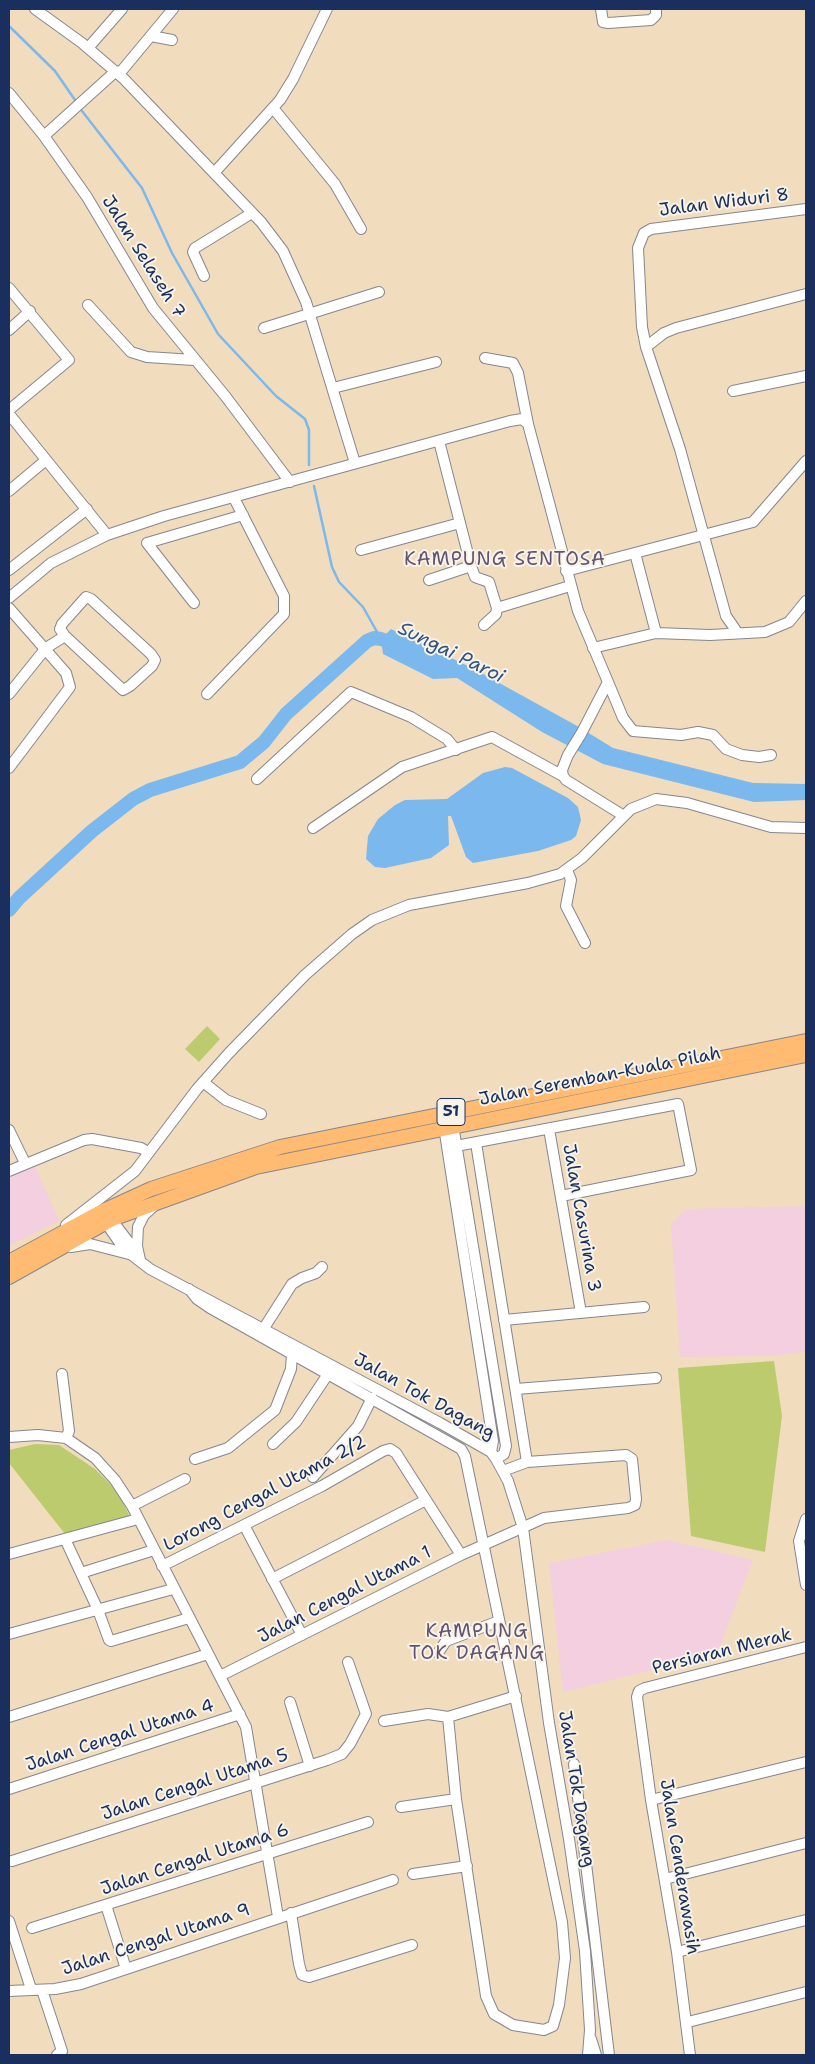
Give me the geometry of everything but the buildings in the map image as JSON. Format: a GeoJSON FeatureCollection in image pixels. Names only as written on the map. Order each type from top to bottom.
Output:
{"type":"FeatureCollection","features":[{"type":"Feature","properties":{"kind":"highway","name":"Jalan Seremban-Kuala Pilah"},"geometry":{"type":"LineString","coordinates":[[9,1276],[43,1251],[175,1180],[280,1147],[806,1041]]}},
{"type":"Feature","properties":{"kind":"highway","name":"Jalan Seremban-Kuala Pilah"},"geometry":{"type":"LineString","coordinates":[[107,1218],[282,1160],[806,1055]]}},
{"type":"Feature","properties":{"kind":"highway","name":"Jalan Seremban-Kuala Pilah"},"geometry":{"type":"LineString","coordinates":[[9,1262],[43,1251]]}},
{"type":"Feature","properties":{"kind":"street"},"geometry":{"type":"LineString","coordinates":[[35,9],[118,73],[252,213],[282,251],[309,314],[355,463]]}},
{"type":"Feature","properties":{"kind":"street"},"geometry":{"type":"LineString","coordinates":[[88,48],[122,9]]}},
{"type":"Feature","properties":{"kind":"street"},"geometry":{"type":"LineString","coordinates":[[44,136],[118,73],[173,9]]}},
{"type":"Feature","properties":{"kind":"street"},"geometry":{"type":"LineString","coordinates":[[214,173],[273,108],[293,79],[327,9]]}},
{"type":"Feature","properties":{"kind":"street"},"geometry":{"type":"LineString","coordinates":[[601,9],[603,22],[608,23],[651,20],[656,15],[656,9]]}},
{"type":"Feature","properties":{"kind":"street"},"geometry":{"type":"LineString","coordinates":[[151,36],[172,40]]}},
{"type":"Feature","properties":{"kind":"street","name":"Jalan Selaseh 7"},"geometry":{"type":"LineString","coordinates":[[9,92],[44,136],[108,230],[152,308],[226,397],[290,482]]}},
{"type":"Feature","properties":{"kind":"street"},"geometry":{"type":"LineString","coordinates":[[273,108],[335,184],[361,229]]}},
{"type":"Feature","properties":{"kind":"street","name":"Jalan Widuri 8"},"geometry":{"type":"LineString","coordinates":[[646,347],[642,327],[638,248],[644,233],[660,227],[806,209]]}},
{"type":"Feature","properties":{"kind":"street"},"geometry":{"type":"LineString","coordinates":[[204,276],[193,252],[195,248],[252,213]]}},
{"type":"Feature","properties":{"kind":"street"},"geometry":{"type":"LineString","coordinates":[[9,288],[69,360],[9,412],[107,535]]}},
{"type":"Feature","properties":{"kind":"street"},"geometry":{"type":"LineString","coordinates":[[264,328],[380,292]]}},
{"type":"Feature","properties":{"kind":"street"},"geometry":{"type":"LineString","coordinates":[[737,632],[726,616],[680,449],[646,347],[664,333],[676,328],[806,294]]}},
{"type":"Feature","properties":{"kind":"street"},"geometry":{"type":"LineString","coordinates":[[88,305],[131,352],[147,357],[194,360]]}},
{"type":"Feature","properties":{"kind":"street"},"geometry":{"type":"LineString","coordinates":[[9,330],[30,312]]}},
{"type":"Feature","properties":{"kind":"street"},"geometry":{"type":"LineString","coordinates":[[485,358],[512,363],[518,373],[528,424],[570,586],[593,648],[623,718],[633,731],[681,736],[698,732],[713,735],[726,749],[742,756],[759,757],[771,755]]}},
{"type":"Feature","properties":{"kind":"street"},"geometry":{"type":"LineString","coordinates":[[333,388],[436,362]]}},
{"type":"Feature","properties":{"kind":"street"},"geometry":{"type":"LineString","coordinates":[[732,391],[806,376]]}},
{"type":"Feature","properties":{"kind":"street"},"geometry":{"type":"LineString","coordinates":[[9,598],[51,563],[107,535],[164,516],[510,421],[522,419],[528,424]]}},
{"type":"Feature","properties":{"kind":"street"},"geometry":{"type":"LineString","coordinates":[[439,441],[471,566],[475,577],[489,582],[497,608],[496,614],[484,624]]}},
{"type":"Feature","properties":{"kind":"street"},"geometry":{"type":"LineString","coordinates":[[9,491],[46,460]]}},
{"type":"Feature","properties":{"kind":"street"},"geometry":{"type":"LineString","coordinates":[[566,571],[753,522],[806,461]]}},
{"type":"Feature","properties":{"kind":"street"},"geometry":{"type":"LineString","coordinates":[[207,694],[284,614],[284,596],[234,498]]}},
{"type":"Feature","properties":{"kind":"street"},"geometry":{"type":"LineString","coordinates":[[9,570],[87,509]]}},
{"type":"Feature","properties":{"kind":"street"},"geometry":{"type":"LineString","coordinates":[[194,604],[147,543],[243,515]]}},
{"type":"Feature","properties":{"kind":"street"},"geometry":{"type":"LineString","coordinates":[[361,550],[460,523]]}},
{"type":"Feature","properties":{"kind":"street"},"geometry":{"type":"LineString","coordinates":[[635,553],[656,633]]}},
{"type":"Feature","properties":{"kind":"street"},"geometry":{"type":"LineString","coordinates":[[430,580],[471,566]]}},
{"type":"Feature","properties":{"kind":"street"},"geometry":{"type":"LineString","coordinates":[[497,608],[570,586]]}},
{"type":"Feature","properties":{"kind":"street"},"geometry":{"type":"LineString","coordinates":[[86,596],[151,654],[155,660],[141,676],[123,690],[65,636],[60,629],[62,624],[86,596]]}},
{"type":"Feature","properties":{"kind":"street"},"geometry":{"type":"LineString","coordinates":[[593,648],[656,633],[710,635],[764,632],[789,622],[806,601]]}},
{"type":"Feature","properties":{"kind":"street"},"geometry":{"type":"LineString","coordinates":[[9,608],[66,672],[70,687],[9,768]]}},
{"type":"Feature","properties":{"kind":"street"},"geometry":{"type":"LineString","coordinates":[[9,694],[46,648],[65,636]]}},
{"type":"Feature","properties":{"kind":"street"},"geometry":{"type":"LineString","coordinates":[[563,776],[562,770],[568,755],[582,734],[608,682]]}},
{"type":"Feature","properties":{"kind":"street"},"geometry":{"type":"LineString","coordinates":[[257,778],[351,692],[411,717],[447,738],[456,750]]}},
{"type":"Feature","properties":{"kind":"street"},"geometry":{"type":"LineString","coordinates":[[313,828],[402,767],[492,737],[497,738],[563,776],[566,780],[624,816]]}},
{"type":"Feature","properties":{"kind":"street"},"geometry":{"type":"LineString","coordinates":[[43,1251],[135,1171],[203,1082],[305,976],[352,934],[372,920],[409,905],[552,877],[567,870],[582,858],[624,816],[643,803],[656,799],[687,803],[770,827],[806,828]]}},
{"type":"Feature","properties":{"kind":"street"},"geometry":{"type":"LineString","coordinates":[[567,870],[571,880],[566,906],[585,944]]}},
{"type":"Feature","properties":{"kind":"street"},"geometry":{"type":"LineString","coordinates":[[203,1082],[226,1100],[261,1114]]}},
{"type":"Feature","properties":{"kind":"street"},"geometry":{"type":"LineString","coordinates":[[456,1146],[678,1104],[692,1170],[561,1196]]}},
{"type":"Feature","properties":{"kind":"street"},"geometry":{"type":"LineString","coordinates":[[448,1126],[456,1146],[506,1446],[504,1454],[494,1456],[448,1126]]}},
{"type":"Feature","properties":{"kind":"street","name":"Jalan Casurina 3"},"geometry":{"type":"LineString","coordinates":[[549,1129],[581,1313]]}},
{"type":"Feature","properties":{"kind":"street"},"geometry":{"type":"LineString","coordinates":[[9,1130],[25,1162]]}},
{"type":"Feature","properties":{"kind":"street"},"geometry":{"type":"LineString","coordinates":[[9,1170],[84,1140],[92,1139],[141,1148],[148,1152]]}},
{"type":"Feature","properties":{"kind":"street"},"geometry":{"type":"LineString","coordinates":[[476,1143],[527,1462],[503,1471]]}},
{"type":"Feature","properties":{"kind":"street"},"geometry":{"type":"LineString","coordinates":[[43,1251],[82,1243],[138,1258],[138,1227],[144,1215],[160,1200]]}},
{"type":"Feature","properties":{"kind":"street","name":"Jalan Tok Dagang"},"geometry":{"type":"LineString","coordinates":[[107,1218],[130,1244],[138,1258],[150,1269],[264,1328],[494,1456],[503,1471],[523,1528],[549,1723],[569,1839],[580,1921],[590,2033],[596,2055]]}},
{"type":"Feature","properties":{"kind":"street"},"geometry":{"type":"LineString","coordinates":[[264,1328],[292,1284],[316,1273],[322,1267]]}},
{"type":"Feature","properties":{"kind":"street"},"geometry":{"type":"LineString","coordinates":[[189,1289],[197,1299],[210,1308],[461,1449],[469,1466],[499,1621],[562,1922],[566,1958],[559,2005],[553,2026],[544,2030],[528,2029],[513,2025],[494,2014],[486,1996],[456,1799],[448,1717]]}},
{"type":"Feature","properties":{"kind":"street"},"geometry":{"type":"LineString","coordinates":[[504,1320],[644,1307]]}},
{"type":"Feature","properties":{"kind":"street"},"geometry":{"type":"LineString","coordinates":[[195,1459],[228,1448],[275,1410],[291,1369],[292,1354]]}},
{"type":"Feature","properties":{"kind":"street"},"geometry":{"type":"LineString","coordinates":[[62,1374],[69,1431],[66,1438]]}},
{"type":"Feature","properties":{"kind":"street"},"geometry":{"type":"LineString","coordinates":[[274,1444],[296,1422],[328,1374]]}},
{"type":"Feature","properties":{"kind":"street"},"geometry":{"type":"LineString","coordinates":[[516,1389],[656,1378]]}},
{"type":"Feature","properties":{"kind":"street"},"geometry":{"type":"LineString","coordinates":[[313,1476],[358,1426],[372,1398]]}},
{"type":"Feature","properties":{"kind":"street"},"geometry":{"type":"LineString","coordinates":[[9,1437],[38,1435],[66,1438],[94,1458],[115,1480],[132,1506],[173,1589],[246,1727],[278,1917]]}},
{"type":"Feature","properties":{"kind":"street","name":"Lorong Cengal Utama 2/2"},"geometry":{"type":"LineString","coordinates":[[162,1566],[322,1486],[383,1450],[390,1449],[396,1453],[426,1500]]}},
{"type":"Feature","properties":{"kind":"street","name":"Jalan Cengal Utama 1"},"geometry":{"type":"LineString","coordinates":[[220,1676],[461,1555],[544,1518],[628,1508],[634,1505],[636,1499],[632,1459],[630,1456],[527,1462]]}},
{"type":"Feature","properties":{"kind":"street"},"geometry":{"type":"LineString","coordinates":[[132,1506],[184,1480]]}},
{"type":"Feature","properties":{"kind":"street"},"geometry":{"type":"LineString","coordinates":[[272,1579],[426,1500],[461,1555]]}},
{"type":"Feature","properties":{"kind":"street"},"geometry":{"type":"LineString","coordinates":[[9,1554],[138,1518]]}},
{"type":"Feature","properties":{"kind":"street"},"geometry":{"type":"LineString","coordinates":[[806,1519],[800,1541],[806,1586]]}},
{"type":"Feature","properties":{"kind":"street"},"geometry":{"type":"LineString","coordinates":[[244,1525],[302,1635]]}},
{"type":"Feature","properties":{"kind":"street"},"geometry":{"type":"LineString","coordinates":[[65,1538],[98,1610],[106,1636],[111,1641],[189,1618]]}},
{"type":"Feature","properties":{"kind":"street"},"geometry":{"type":"LineString","coordinates":[[81,1573],[154,1550]]}},
{"type":"Feature","properties":{"kind":"street"},"geometry":{"type":"LineString","coordinates":[[9,1634],[173,1589]]}},
{"type":"Feature","properties":{"kind":"street"},"geometry":{"type":"LineString","coordinates":[[438,1653],[446,1641],[499,1621]]}},
{"type":"Feature","properties":{"kind":"street","name":"Persiaran Merak"},"geometry":{"type":"LineString","coordinates":[[645,1688],[806,1647]]}},
{"type":"Feature","properties":{"kind":"street"},"geometry":{"type":"LineString","coordinates":[[9,1717],[208,1654]]}},
{"type":"Feature","properties":{"kind":"street","name":"Jalan Cengal Utama 5"},"geometry":{"type":"LineString","coordinates":[[12,1860],[310,1766],[342,1754],[350,1744],[366,1714],[348,1662]]}},
{"type":"Feature","properties":{"kind":"street","name":"Jalan Cenderawasih"},"geometry":{"type":"LineString","coordinates":[[645,1688],[639,1691],[637,1697],[651,1800],[688,2022],[690,2055]]}},
{"type":"Feature","properties":{"kind":"street"},"geometry":{"type":"LineString","coordinates":[[384,1721],[428,1714],[448,1717],[516,1696]]}},
{"type":"Feature","properties":{"kind":"street"},"geometry":{"type":"LineString","coordinates":[[290,1702],[310,1766]]}},
{"type":"Feature","properties":{"kind":"street","name":"Jalan Cengal Utama 4"},"geometry":{"type":"LineString","coordinates":[[9,1789],[240,1714]]}},
{"type":"Feature","properties":{"kind":"street"},"geometry":{"type":"LineString","coordinates":[[651,1800],[806,1762]]}},
{"type":"Feature","properties":{"kind":"street"},"geometry":{"type":"LineString","coordinates":[[574,1764],[608,2055]]}},
{"type":"Feature","properties":{"kind":"street"},"geometry":{"type":"LineString","coordinates":[[401,1807],[456,1799]]}},
{"type":"Feature","properties":{"kind":"street","name":"Jalan Cengal Utama 6"},"geometry":{"type":"LineString","coordinates":[[32,1928],[368,1822]]}},
{"type":"Feature","properties":{"kind":"street"},"geometry":{"type":"LineString","coordinates":[[569,1839],[583,1837]]}},
{"type":"Feature","properties":{"kind":"street"},"geometry":{"type":"LineString","coordinates":[[665,1879],[806,1843]]}},
{"type":"Feature","properties":{"kind":"street"},"geometry":{"type":"LineString","coordinates":[[414,1874],[467,1866]]}},
{"type":"Feature","properties":{"kind":"street","name":"Jalan Cengal Utama 9"},"geometry":{"type":"LineString","coordinates":[[9,1991],[42,1990],[81,1984],[291,1912],[394,1880]]}},
{"type":"Feature","properties":{"kind":"street"},"geometry":{"type":"LineString","coordinates":[[106,1905],[126,1969]]}},
{"type":"Feature","properties":{"kind":"street"},"geometry":{"type":"LineString","coordinates":[[291,1912],[302,1975],[309,1977],[412,1945]]}},
{"type":"Feature","properties":{"kind":"street"},"geometry":{"type":"LineString","coordinates":[[677,1952],[806,1920]]}},
{"type":"Feature","properties":{"kind":"street"},"geometry":{"type":"LineString","coordinates":[[9,1921],[31,1989]]}},
{"type":"Feature","properties":{"kind":"street"},"geometry":{"type":"LineString","coordinates":[[562,1922],[580,1921]]}},
{"type":"Feature","properties":{"kind":"street"},"geometry":{"type":"LineString","coordinates":[[42,1990],[62,2051],[57,2055]]}},
{"type":"Feature","properties":{"kind":"street"},"geometry":{"type":"LineString","coordinates":[[688,2022],[806,1992]]}},
{"type":"Feature","properties":{"kind":"street"},"geometry":{"type":"LineString","coordinates":[[590,2033],[605,2029]]}},
{"type":"Feature","properties":{"kind":"street","name":"Jalan Tok Dagang"},"geometry":{"type":"LineString","coordinates":[[588,2055],[590,2033]]}},
{"type":"Feature","properties":{"kind":"shaded area"},"geometry":{"type":"Polygon","coordinates":[[[34,1163],[59,1221],[9,1246],[9,1175],[34,1163]]]}},
{"type":"Feature","properties":{"kind":"shaded area"},"geometry":{"type":"Polygon","coordinates":[[[806,1206],[806,1351],[775,1356],[680,1357],[671,1224],[686,1209],[806,1206]]]}},
{"type":"Feature","properties":{"kind":"shaded area"},"geometry":{"type":"Polygon","coordinates":[[[668,1540],[753,1560],[717,1654],[563,1692],[549,1563],[668,1540]]]}},
{"type":"Feature","properties":{"kind":"green space"},"geometry":{"type":"Polygon","coordinates":[[[207,1026],[220,1039],[199,1062],[185,1049],[207,1026]]]}},
{"type":"Feature","properties":{"kind":"green space"},"geometry":{"type":"Polygon","coordinates":[[[774,1361],[782,1416],[765,1552],[691,1536],[678,1368],[774,1361]]]}},
{"type":"Feature","properties":{"kind":"green space"},"geometry":{"type":"Polygon","coordinates":[[[35,1444],[59,1445],[95,1469],[118,1492],[130,1517],[65,1534],[9,1463],[9,1450],[35,1444]]]}},
{"type":"Feature","properties":{"kind":"water"},"geometry":{"type":"Polygon","coordinates":[[[391,629],[474,669],[613,748],[753,783],[806,784],[806,800],[754,802],[603,764],[542,732],[457,678],[433,679],[383,654],[381,639],[391,629]]]}},
{"type":"Feature","properties":{"kind":"water"},"geometry":{"type":"Polygon","coordinates":[[[505,767],[512,768],[568,798],[578,807],[581,820],[576,836],[571,840],[538,851],[473,863],[466,857],[451,816],[448,816],[449,845],[431,858],[385,868],[375,867],[366,859],[368,836],[378,819],[395,805],[405,800],[447,799],[483,773],[505,767]]]}},
{"type":"Feature","properties":{"kind":"waterway"},"geometry":{"type":"LineString","coordinates":[[9,26],[55,71],[75,100]]}},
{"type":"Feature","properties":{"kind":"waterway"},"geometry":{"type":"LineString","coordinates":[[82,111],[142,188],[172,253],[218,334],[276,396],[305,419],[309,430],[309,465]]}},
{"type":"Feature","properties":{"kind":"waterway"},"geometry":{"type":"LineString","coordinates":[[314,486],[332,567],[339,582],[363,607],[381,639]]}},
{"type":"Feature","properties":{"kind":"waterway","name":"Sungai Paroi"},"geometry":{"type":"LineString","coordinates":[[9,910],[19,898],[92,831],[133,799],[150,790],[240,762],[264,742],[286,714],[367,641],[374,638],[398,645]]}},
{"type":"Feature","properties":{"kind":"district","name":"KAMPUNG SENTOSA"},"geometry":{"type":"Point","coordinates":[505,560]}},
{"type":"Feature","properties":{"kind":"district","name":"KAMPUNG TOK DAGANG"},"geometry":{"type":"Point","coordinates":[477,1643]}}]}
